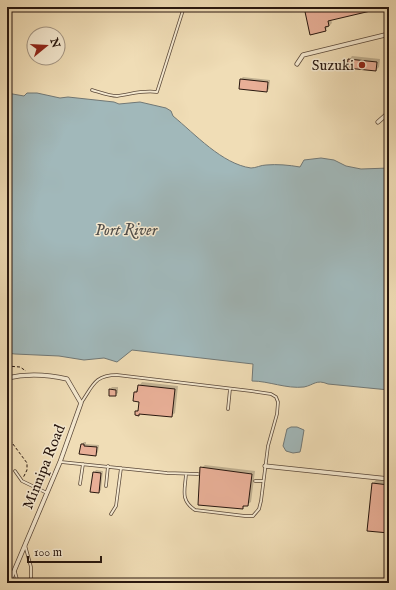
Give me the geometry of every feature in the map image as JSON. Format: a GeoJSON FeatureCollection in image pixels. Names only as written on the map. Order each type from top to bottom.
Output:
{"type":"FeatureCollection","features":[{"type":"Feature","properties":{"kind":"street"},"geometry":{"type":"LineString","coordinates":[[296,64],[303,55],[389,34]]}},
{"type":"Feature","properties":{"kind":"street"},"geometry":{"type":"LineString","coordinates":[[378,122],[386,114],[389,92]]}},
{"type":"Feature","properties":{"kind":"street"},"geometry":{"type":"LineString","coordinates":[[7,378],[27,374],[57,376],[67,379],[81,403]]}},
{"type":"Feature","properties":{"kind":"street","name":"Minnipa Road"},"geometry":{"type":"LineString","coordinates":[[9,582],[60,462],[81,403]]}},
{"type":"Feature","properties":{"kind":"street"},"geometry":{"type":"LineString","coordinates":[[265,466],[389,479]]}},
{"type":"Feature","properties":{"kind":"lane"},"geometry":{"type":"LineString","coordinates":[[92,90],[115,96],[148,90],[157,92],[184,7]]}},
{"type":"Feature","properties":{"kind":"lane"},"geometry":{"type":"LineString","coordinates":[[81,403],[98,379],[106,375],[117,375],[271,394],[276,397],[278,402],[277,414],[268,446],[259,509],[253,516],[230,515],[195,510],[188,506],[184,499],[186,474]]}},
{"type":"Feature","properties":{"kind":"lane"},"geometry":{"type":"LineString","coordinates":[[228,409],[230,389]]}},
{"type":"Feature","properties":{"kind":"lane"},"geometry":{"type":"LineString","coordinates":[[60,462],[167,473],[198,474]]}},
{"type":"Feature","properties":{"kind":"lane"},"geometry":{"type":"LineString","coordinates":[[80,484],[83,464]]}},
{"type":"Feature","properties":{"kind":"lane"},"geometry":{"type":"LineString","coordinates":[[106,486],[108,466]]}},
{"type":"Feature","properties":{"kind":"lane"},"geometry":{"type":"LineString","coordinates":[[111,514],[116,506],[122,468]]}},
{"type":"Feature","properties":{"kind":"lane"},"geometry":{"type":"LineString","coordinates":[[15,471],[22,480],[47,493]]}},
{"type":"Feature","properties":{"kind":"lane"},"geometry":{"type":"LineString","coordinates":[[255,481],[263,482]]}},
{"type":"Feature","properties":{"kind":"lane"},"geometry":{"type":"LineString","coordinates":[[25,545],[31,567],[31,583]]}},
{"type":"Feature","properties":{"kind":"lane"},"geometry":{"type":"LineString","coordinates":[[14,571],[18,583]]}},
{"type":"Feature","properties":{"kind":"path"},"geometry":{"type":"LineString","coordinates":[[7,366],[20,367],[24,369],[27,374]]}},
{"type":"Feature","properties":{"kind":"path"},"geometry":{"type":"LineString","coordinates":[[7,436],[27,463],[22,480]]}},
{"type":"Feature","properties":{"kind":"water","name":"Port River"},"geometry":{"type":"Polygon","coordinates":[[[7,93],[24,96],[27,93],[37,93],[60,98],[68,97],[114,102],[119,104],[140,102],[166,108],[171,111],[173,116],[219,155],[230,161],[251,168],[264,165],[287,165],[300,167],[304,160],[321,158],[334,160],[346,166],[361,169],[389,168],[389,390],[321,382],[304,387],[284,386],[252,381],[253,364],[132,350],[117,362],[104,358],[84,360],[59,356],[7,353],[7,93]]]}},
{"type":"Feature","properties":{"kind":"water"},"geometry":{"type":"Polygon","coordinates":[[[297,427],[304,430],[300,452],[293,453],[286,451],[283,446],[287,429],[297,427]]]}},
{"type":"Feature","properties":{"kind":"building"},"geometry":{"type":"Polygon","coordinates":[[[304,7],[378,7],[379,9],[328,21],[329,26],[325,27],[326,31],[310,35],[304,7]]]}},
{"type":"Feature","properties":{"kind":"building","name":"Suzuki"},"geometry":{"type":"Polygon","coordinates":[[[348,59],[377,62],[376,71],[347,68],[348,59]]]}},
{"type":"Feature","properties":{"kind":"building"},"geometry":{"type":"Polygon","coordinates":[[[240,79],[268,82],[267,92],[239,89],[240,79]]]}},
{"type":"Feature","properties":{"kind":"building"},"geometry":{"type":"Polygon","coordinates":[[[138,385],[175,389],[172,417],[139,414],[139,416],[135,415],[135,411],[138,411],[139,402],[133,401],[134,392],[137,392],[138,385]]]}},
{"type":"Feature","properties":{"kind":"building"},"geometry":{"type":"Polygon","coordinates":[[[109,389],[116,390],[116,396],[109,396],[109,389]]]}},
{"type":"Feature","properties":{"kind":"building"},"geometry":{"type":"Polygon","coordinates":[[[81,444],[84,444],[84,446],[97,447],[96,456],[79,454],[81,444]]]}},
{"type":"Feature","properties":{"kind":"building"},"geometry":{"type":"Polygon","coordinates":[[[200,467],[252,474],[248,506],[243,506],[243,509],[198,505],[200,467]]]}},
{"type":"Feature","properties":{"kind":"building"},"geometry":{"type":"Polygon","coordinates":[[[93,472],[101,473],[99,493],[90,492],[93,472]]]}},
{"type":"Feature","properties":{"kind":"building"},"geometry":{"type":"Polygon","coordinates":[[[372,483],[389,485],[389,533],[367,531],[372,483]]]}},
{"type":"Feature","properties":{"kind":"place","name":"Suzuki"},"geometry":{"type":"Point","coordinates":[362,65]}}]}
